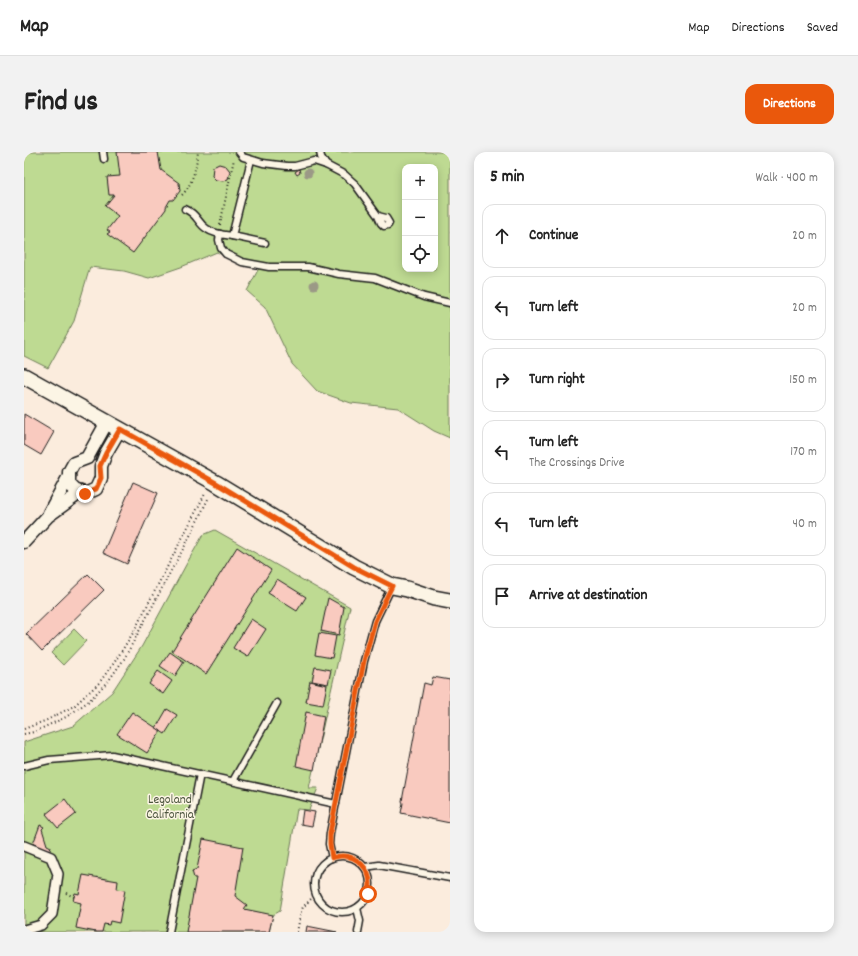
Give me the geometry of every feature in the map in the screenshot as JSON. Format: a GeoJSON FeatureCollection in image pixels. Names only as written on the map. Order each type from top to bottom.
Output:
{"type":"FeatureCollection","features":[{"type":"Feature","properties":{"kind":"street"},"geometry":{"type":"LineString","coordinates":[[24,376],[222,486],[348,564],[392,586],[450,601]]}},
{"type":"Feature","properties":{"kind":"street"},"geometry":{"type":"LineString","coordinates":[[107,422],[87,458],[74,463],[69,472],[69,484],[75,490],[85,494],[96,489],[101,478],[100,466],[120,429]]}},
{"type":"Feature","properties":{"kind":"street"},"geometry":{"type":"LineString","coordinates":[[48,516],[69,476]]}},
{"type":"Feature","properties":{"kind":"street"},"geometry":{"type":"LineString","coordinates":[[24,542],[48,516],[81,492]]}},
{"type":"Feature","properties":{"kind":"street"},"geometry":{"type":"LineString","coordinates":[[24,846],[51,857],[58,874],[52,914],[41,925],[24,930]]}},
{"type":"Feature","properties":{"kind":"lane"},"geometry":{"type":"LineString","coordinates":[[103,152],[104,159]]}},
{"type":"Feature","properties":{"kind":"lane"},"geometry":{"type":"LineString","coordinates":[[238,152],[243,157],[263,163],[296,166],[314,161],[326,164],[345,175],[355,184],[378,216]]}},
{"type":"Feature","properties":{"kind":"lane"},"geometry":{"type":"LineString","coordinates":[[314,161],[319,152]]}},
{"type":"Feature","properties":{"kind":"lane"},"geometry":{"type":"LineString","coordinates":[[319,152],[326,164]]}},
{"type":"Feature","properties":{"kind":"lane"},"geometry":{"type":"LineString","coordinates":[[232,236],[251,160]]}},
{"type":"Feature","properties":{"kind":"lane"},"geometry":{"type":"LineString","coordinates":[[185,209],[194,213],[209,230],[266,244]]}},
{"type":"Feature","properties":{"kind":"lane"},"geometry":{"type":"LineString","coordinates":[[219,232],[221,248],[226,254],[242,262],[269,267],[308,267],[339,274],[375,278],[394,284],[424,297],[450,303]]}},
{"type":"Feature","properties":{"kind":"lane"},"geometry":{"type":"LineString","coordinates":[[332,858],[330,837],[368,642],[375,621],[392,586]]}},
{"type":"Feature","properties":{"kind":"lane"},"geometry":{"type":"LineString","coordinates":[[233,781],[277,703]]}},
{"type":"Feature","properties":{"kind":"lane"},"geometry":{"type":"LineString","coordinates":[[24,766],[50,760],[112,755],[336,804]]}},
{"type":"Feature","properties":{"kind":"lane"},"geometry":{"type":"LineString","coordinates":[[169,932],[200,774]]}},
{"type":"Feature","properties":{"kind":"lane"},"geometry":{"type":"LineString","coordinates":[[341,856],[350,857],[358,861],[365,868],[369,876],[370,885],[366,898],[357,908],[341,912],[326,907],[320,901],[316,894],[314,885],[316,873],[324,862],[341,856]]}},
{"type":"Feature","properties":{"kind":"lane"},"geometry":{"type":"LineString","coordinates":[[365,868],[379,865],[450,878]]}},
{"type":"Feature","properties":{"kind":"lane"},"geometry":{"type":"LineString","coordinates":[[357,908],[360,921],[358,932]]}},
{"type":"Feature","properties":{"kind":"path"},"geometry":{"type":"LineString","coordinates":[[182,195],[192,180],[198,152]]}},
{"type":"Feature","properties":{"kind":"path"},"geometry":{"type":"LineString","coordinates":[[219,232],[234,159]]}},
{"type":"Feature","properties":{"kind":"path"},"geometry":{"type":"LineString","coordinates":[[24,729],[47,720],[74,706],[103,678],[133,632],[205,494]]}},
{"type":"Feature","properties":{"kind":"path"},"geometry":{"type":"LineString","coordinates":[[24,734],[34,732],[66,717],[89,701],[109,680],[124,659],[186,544],[209,497]]}},
{"type":"Feature","properties":{"kind":"path"},"geometry":{"type":"LineString","coordinates":[[297,932],[303,907],[316,894]]}},
{"type":"Feature","properties":{"kind":"green space"},"geometry":{"type":"Polygon","coordinates":[[[24,152],[450,152],[450,438],[434,431],[398,408],[351,403],[317,391],[292,364],[265,307],[247,291],[259,268],[240,265],[217,252],[149,278],[124,271],[90,267],[74,321],[48,368],[24,356],[24,152]]]}},
{"type":"Feature","properties":{"kind":"green space","name":"Legoland California"},"geometry":{"type":"Polygon","coordinates":[[[215,530],[350,607],[309,788],[318,788],[309,810],[297,809],[280,911],[273,915],[269,932],[24,932],[24,742],[73,726],[112,692],[142,646],[203,535],[215,530]]]}},
{"type":"Feature","properties":{"kind":"green space"},"geometry":{"type":"Polygon","coordinates":[[[74,629],[86,641],[63,665],[51,653],[74,629]]]}},
{"type":"Feature","properties":{"kind":"building"},"geometry":{"type":"Polygon","coordinates":[[[117,152],[158,152],[161,170],[179,183],[180,191],[173,200],[170,200],[166,209],[133,253],[107,234],[110,232],[107,230],[118,216],[105,206],[114,195],[109,195],[107,177],[120,176],[117,152]]]}},
{"type":"Feature","properties":{"kind":"building"},"geometry":{"type":"Polygon","coordinates":[[[219,164],[226,166],[230,171],[228,179],[223,181],[216,180],[212,176],[213,167],[219,164]]]}},
{"type":"Feature","properties":{"kind":"building"},"geometry":{"type":"Polygon","coordinates":[[[299,169],[300,173],[297,175],[295,172],[299,169]]]}},
{"type":"Feature","properties":{"kind":"building"},"geometry":{"type":"Polygon","coordinates":[[[24,414],[54,432],[41,455],[24,445],[24,414]]]}},
{"type":"Feature","properties":{"kind":"building"},"geometry":{"type":"Polygon","coordinates":[[[133,482],[158,493],[127,564],[103,553],[133,482]]]}},
{"type":"Feature","properties":{"kind":"building"},"geometry":{"type":"Polygon","coordinates":[[[237,547],[271,570],[206,674],[172,651],[237,547]]]}},
{"type":"Feature","properties":{"kind":"building"},"geometry":{"type":"Polygon","coordinates":[[[88,574],[104,590],[42,651],[26,634],[88,574]]]}},
{"type":"Feature","properties":{"kind":"building"},"geometry":{"type":"Polygon","coordinates":[[[277,579],[306,597],[297,611],[268,593],[277,579]]]}},
{"type":"Feature","properties":{"kind":"building"},"geometry":{"type":"Polygon","coordinates":[[[328,598],[344,607],[339,635],[321,631],[328,598]]]}},
{"type":"Feature","properties":{"kind":"building"},"geometry":{"type":"Polygon","coordinates":[[[251,619],[266,629],[248,657],[233,648],[251,619]]]}},
{"type":"Feature","properties":{"kind":"building"},"geometry":{"type":"Polygon","coordinates":[[[319,633],[336,636],[332,658],[315,655],[319,633]]]}},
{"type":"Feature","properties":{"kind":"building"},"geometry":{"type":"Polygon","coordinates":[[[170,652],[184,662],[175,676],[160,666],[170,652]]]}},
{"type":"Feature","properties":{"kind":"building"},"geometry":{"type":"Polygon","coordinates":[[[315,667],[331,670],[328,684],[312,681],[315,667]]]}},
{"type":"Feature","properties":{"kind":"building"},"geometry":{"type":"Polygon","coordinates":[[[158,671],[172,681],[163,694],[149,684],[158,671]]]}},
{"type":"Feature","properties":{"kind":"building"},"geometry":{"type":"Polygon","coordinates":[[[433,677],[450,680],[450,823],[401,813],[424,683],[431,685],[433,677]]]}},
{"type":"Feature","properties":{"kind":"building"},"geometry":{"type":"Polygon","coordinates":[[[310,681],[327,685],[323,705],[306,702],[310,681]]]}},
{"type":"Feature","properties":{"kind":"building"},"geometry":{"type":"Polygon","coordinates":[[[167,709],[177,715],[165,734],[156,728],[167,709]]]}},
{"type":"Feature","properties":{"kind":"building"},"geometry":{"type":"Polygon","coordinates":[[[132,712],[161,731],[147,753],[117,734],[132,712]]]}},
{"type":"Feature","properties":{"kind":"building"},"geometry":{"type":"Polygon","coordinates":[[[306,712],[324,716],[314,770],[296,766],[306,712]]]}},
{"type":"Feature","properties":{"kind":"building"},"geometry":{"type":"Polygon","coordinates":[[[65,799],[76,814],[58,828],[46,814],[65,799]]]}},
{"type":"Feature","properties":{"kind":"building"},"geometry":{"type":"Polygon","coordinates":[[[303,810],[315,812],[312,826],[301,824],[303,810]]]}},
{"type":"Feature","properties":{"kind":"building"},"geometry":{"type":"Polygon","coordinates":[[[40,825],[44,827],[42,829],[47,845],[51,847],[49,853],[36,848],[37,845],[33,844],[40,825]]]}},
{"type":"Feature","properties":{"kind":"building"},"geometry":{"type":"Polygon","coordinates":[[[203,839],[243,847],[235,896],[247,905],[244,909],[273,915],[269,932],[186,932],[196,878],[194,878],[192,871],[197,869],[203,839]]]}},
{"type":"Feature","properties":{"kind":"building"},"geometry":{"type":"Polygon","coordinates":[[[83,875],[118,881],[117,889],[125,890],[119,923],[110,921],[109,925],[104,924],[102,932],[76,928],[81,903],[73,901],[75,893],[79,894],[83,875]]]}},
{"type":"Feature","properties":{"kind":"building"},"geometry":{"type":"Polygon","coordinates":[[[307,926],[337,932],[306,932],[307,926]]]}},
{"type":"Feature","properties":{"kind":"route"},"geometry":{"type":"LineString","coordinates":[[85,494],[96,489],[101,478],[100,466],[120,429],[216,483],[328,552],[392,586],[375,621],[368,642],[330,833],[332,858],[341,856],[350,857],[358,861],[365,868],[369,876],[370,885],[368,894]]}}]}
